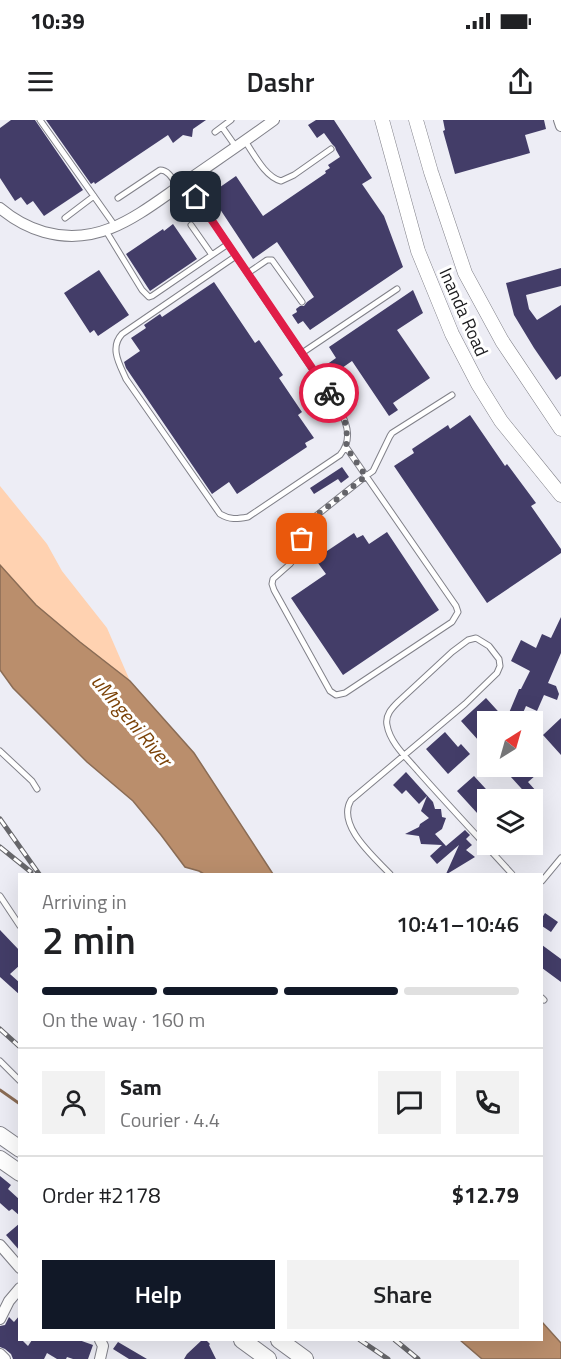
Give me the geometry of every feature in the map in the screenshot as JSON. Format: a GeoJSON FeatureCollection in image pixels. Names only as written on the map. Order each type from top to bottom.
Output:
{"type":"FeatureCollection","features":[{"type":"Feature","properties":{"kind":"highway"},"geometry":{"type":"LineString","coordinates":[[0,1135],[18,1148]]}},
{"type":"Feature","properties":{"kind":"highway"},"geometry":{"type":"LineString","coordinates":[[0,1159],[18,1172]]}},
{"type":"Feature","properties":{"kind":"highway"},"geometry":{"type":"LineString","coordinates":[[243,1341],[268,1359]]}},
{"type":"Feature","properties":{"kind":"highway"},"geometry":{"type":"LineString","coordinates":[[280,1341],[305,1359]]}},
{"type":"Feature","properties":{"kind":"main road","name":"Inanda Road"},"geometry":{"type":"LineString","coordinates":[[382,120],[418,251],[452,334],[478,384],[501,421],[561,495]]}},
{"type":"Feature","properties":{"kind":"main road","name":"Inanda Road"},"geometry":{"type":"LineString","coordinates":[[416,120],[465,273],[502,341],[561,429]]}},
{"type":"Feature","properties":{"kind":"street"},"geometry":{"type":"LineString","coordinates":[[0,208],[24,225],[53,234],[78,236],[111,229],[138,214],[274,120]]}},
{"type":"Feature","properties":{"kind":"street"},"geometry":{"type":"LineString","coordinates":[[559,120],[561,126]]}},
{"type":"Feature","properties":{"kind":"street"},"geometry":{"type":"LineString","coordinates":[[0,1245],[18,1266]]}},
{"type":"Feature","properties":{"kind":"street"},"geometry":{"type":"LineString","coordinates":[[0,1319],[9,1301],[18,1290]]}},
{"type":"Feature","properties":{"kind":"street"},"geometry":{"type":"LineString","coordinates":[[100,1341],[103,1346],[100,1359]]}},
{"type":"Feature","properties":{"kind":"street"},"geometry":{"type":"LineString","coordinates":[[0,1354],[5,1359]]}},
{"type":"Feature","properties":{"kind":"lane"},"geometry":{"type":"LineString","coordinates":[[40,120],[94,196],[142,290],[149,297],[228,244]]}},
{"type":"Feature","properties":{"kind":"lane"},"geometry":{"type":"LineString","coordinates":[[215,132],[231,120]]}},
{"type":"Feature","properties":{"kind":"lane"},"geometry":{"type":"LineString","coordinates":[[222,127],[274,178],[281,181],[294,175],[331,149]]}},
{"type":"Feature","properties":{"kind":"lane"},"geometry":{"type":"LineString","coordinates":[[118,198],[163,169],[182,184],[228,244],[248,273],[340,410],[346,423],[348,435],[346,447],[340,455],[248,517],[235,520],[220,514],[126,379],[116,356],[118,339],[122,334],[236,256]]}},
{"type":"Feature","properties":{"kind":"lane"},"geometry":{"type":"LineString","coordinates":[[65,218],[94,196]]}},
{"type":"Feature","properties":{"kind":"lane"},"geometry":{"type":"LineString","coordinates":[[191,225],[212,255]]}},
{"type":"Feature","properties":{"kind":"lane"},"geometry":{"type":"LineString","coordinates":[[248,273],[267,260],[272,260],[302,302]]}},
{"type":"Feature","properties":{"kind":"lane"},"geometry":{"type":"LineString","coordinates":[[302,353],[397,290]]}},
{"type":"Feature","properties":{"kind":"lane"},"geometry":{"type":"LineString","coordinates":[[346,447],[366,476],[450,597],[458,612],[452,622],[345,693],[336,695],[330,691],[273,587],[272,581],[295,557],[312,519],[366,476],[373,471],[392,433],[452,395]]}},
{"type":"Feature","properties":{"kind":"lane"},"geometry":{"type":"LineString","coordinates":[[389,873],[355,834],[348,822],[347,806],[404,754],[465,704],[497,673],[500,659],[489,646],[476,638],[461,645],[392,708],[386,723],[391,736],[404,754],[511,873]]}},
{"type":"Feature","properties":{"kind":"lane"},"geometry":{"type":"LineString","coordinates":[[0,751],[32,781],[37,789]]}},
{"type":"Feature","properties":{"kind":"lane"},"geometry":{"type":"LineString","coordinates":[[543,880],[561,858]]}},
{"type":"Feature","properties":{"kind":"lane"},"geometry":{"type":"LineString","coordinates":[[0,896],[18,923]]}},
{"type":"Feature","properties":{"kind":"lane"},"geometry":{"type":"LineString","coordinates":[[0,1061],[18,1079]]}},
{"type":"Feature","properties":{"kind":"shaded area"},"geometry":{"type":"Polygon","coordinates":[[[0,486],[47,544],[62,571],[107,628],[130,681],[36,605],[0,565],[0,486]]]}},
{"type":"Feature","properties":{"kind":"water","name":"uMngeni River"},"geometry":{"type":"Polygon","coordinates":[[[0,565],[36,605],[130,681],[194,753],[272,873],[202,873],[185,867],[133,801],[87,762],[13,688],[0,670],[0,565]]]}},
{"type":"Feature","properties":{"kind":"water"},"geometry":{"type":"Polygon","coordinates":[[[543,1323],[561,1343],[561,1359],[482,1359],[461,1341],[543,1341],[543,1323]]]}},
{"type":"Feature","properties":{"kind":"building"},"geometry":{"type":"Polygon","coordinates":[[[11,120],[35,120],[83,190],[44,216],[33,201],[27,205],[21,197],[15,201],[0,178],[0,128],[11,120]]]}},
{"type":"Feature","properties":{"kind":"building"},"geometry":{"type":"Polygon","coordinates":[[[46,120],[206,120],[193,129],[192,137],[183,135],[173,143],[168,135],[95,184],[94,182],[91,184],[46,120]]]}},
{"type":"Feature","properties":{"kind":"building"},"geometry":{"type":"Polygon","coordinates":[[[316,120],[334,120],[372,178],[362,184],[384,216],[403,267],[310,330],[303,321],[298,324],[292,315],[297,312],[296,309],[304,306],[314,297],[277,242],[253,259],[210,194],[236,176],[263,216],[326,173],[325,171],[330,168],[328,165],[340,157],[324,133],[317,138],[308,125],[316,120]]]}},
{"type":"Feature","properties":{"kind":"building"},"geometry":{"type":"Polygon","coordinates":[[[443,120],[544,120],[546,129],[525,135],[530,153],[455,174],[443,131],[445,130],[443,120]]]}},
{"type":"Feature","properties":{"kind":"building"},"geometry":{"type":"Polygon","coordinates":[[[173,224],[197,259],[150,291],[126,254],[173,224]]]}},
{"type":"Feature","properties":{"kind":"building"},"geometry":{"type":"Polygon","coordinates":[[[561,268],[561,286],[526,295],[529,309],[537,320],[561,305],[561,376],[556,380],[514,315],[506,283],[561,268]]]}},
{"type":"Feature","properties":{"kind":"building"},"geometry":{"type":"Polygon","coordinates":[[[99,270],[129,315],[98,336],[94,330],[90,333],[64,293],[99,270]]]}},
{"type":"Feature","properties":{"kind":"building"},"geometry":{"type":"Polygon","coordinates":[[[214,282],[255,343],[259,340],[283,375],[279,378],[302,412],[298,415],[314,438],[305,443],[307,447],[237,494],[229,482],[212,494],[124,362],[140,351],[131,338],[146,328],[144,325],[160,314],[162,317],[214,282]]]}},
{"type":"Feature","properties":{"kind":"building"},"geometry":{"type":"Polygon","coordinates":[[[413,290],[423,313],[397,330],[430,378],[393,403],[398,410],[389,416],[352,361],[332,375],[326,365],[336,358],[329,347],[413,290]]]}},
{"type":"Feature","properties":{"kind":"building"},"geometry":{"type":"Polygon","coordinates":[[[470,415],[505,466],[507,464],[536,503],[531,506],[561,549],[561,553],[487,603],[394,466],[414,453],[412,449],[448,425],[450,429],[470,415]]]}},
{"type":"Feature","properties":{"kind":"building"},"geometry":{"type":"Polygon","coordinates":[[[342,467],[349,477],[341,483],[338,479],[314,494],[310,488],[342,467]]]}},
{"type":"Feature","properties":{"kind":"building"},"geometry":{"type":"Polygon","coordinates":[[[387,532],[439,610],[343,675],[291,598],[326,574],[315,559],[354,533],[357,538],[363,535],[369,544],[387,532]]]}},
{"type":"Feature","properties":{"kind":"building"},"geometry":{"type":"Polygon","coordinates":[[[561,617],[561,653],[548,683],[556,686],[559,694],[557,700],[544,695],[537,711],[526,706],[524,711],[510,711],[530,671],[511,661],[521,640],[536,648],[542,634],[551,638],[561,617]]]}},
{"type":"Feature","properties":{"kind":"building"},"geometry":{"type":"Polygon","coordinates":[[[486,698],[498,711],[477,711],[477,739],[461,721],[486,698]]]}},
{"type":"Feature","properties":{"kind":"building"},"geometry":{"type":"Polygon","coordinates":[[[561,718],[561,755],[543,735],[561,718]]]}},
{"type":"Feature","properties":{"kind":"building"},"geometry":{"type":"Polygon","coordinates":[[[445,732],[458,747],[461,744],[470,754],[448,774],[426,749],[445,732]]]}},
{"type":"Feature","properties":{"kind":"building"},"geometry":{"type":"Polygon","coordinates":[[[406,772],[433,802],[435,809],[441,809],[442,817],[446,818],[442,829],[435,834],[446,846],[465,830],[470,835],[466,839],[472,845],[466,850],[475,857],[446,873],[459,845],[437,864],[430,856],[442,845],[421,844],[419,836],[405,834],[419,827],[429,818],[421,811],[427,796],[419,804],[406,790],[402,794],[393,785],[406,772]]]}},
{"type":"Feature","properties":{"kind":"building"},"geometry":{"type":"Polygon","coordinates":[[[474,776],[486,789],[477,789],[477,813],[457,791],[474,776]]]}},
{"type":"Feature","properties":{"kind":"building"},"geometry":{"type":"Polygon","coordinates":[[[511,777],[534,777],[528,782],[534,789],[522,789],[511,777]]]}},
{"type":"Feature","properties":{"kind":"building"},"geometry":{"type":"Polygon","coordinates":[[[545,913],[558,922],[551,932],[543,927],[545,913]]]}},
{"type":"Feature","properties":{"kind":"building"},"geometry":{"type":"Polygon","coordinates":[[[0,930],[18,949],[18,967],[10,974],[18,981],[18,993],[0,977],[0,930]]]}},
{"type":"Feature","properties":{"kind":"building"},"geometry":{"type":"Polygon","coordinates":[[[543,946],[561,959],[561,982],[543,969],[543,946]]]}},
{"type":"Feature","properties":{"kind":"building"},"geometry":{"type":"Polygon","coordinates":[[[0,1176],[11,1185],[8,1189],[18,1198],[18,1214],[12,1209],[9,1211],[0,1203],[0,1176]]]}},
{"type":"Feature","properties":{"kind":"building"},"geometry":{"type":"Polygon","coordinates":[[[18,1225],[18,1249],[6,1235],[18,1225]]]}},
{"type":"Feature","properties":{"kind":"building"},"geometry":{"type":"Polygon","coordinates":[[[9,1317],[14,1322],[18,1317],[18,1341],[23,1341],[28,1346],[31,1341],[82,1341],[93,1345],[88,1359],[67,1357],[57,1359],[47,1353],[44,1359],[13,1359],[11,1354],[0,1347],[0,1326],[5,1325],[9,1317]]]}},
{"type":"Feature","properties":{"kind":"building"},"geometry":{"type":"Polygon","coordinates":[[[201,1341],[207,1341],[216,1359],[184,1359],[201,1341]]]}},
{"type":"Feature","properties":{"kind":"building"},"geometry":{"type":"Polygon","coordinates":[[[118,1342],[147,1359],[129,1359],[113,1349],[118,1342]]]}},
{"type":"Feature","properties":{"kind":"waterway"},"geometry":{"type":"LineString","coordinates":[[0,1090],[18,1103]]}},
{"type":"Feature","properties":{"kind":"railway"},"geometry":{"type":"LineString","coordinates":[[0,819],[38,873]]}},
{"type":"Feature","properties":{"kind":"railway"},"geometry":{"type":"LineString","coordinates":[[0,847],[31,872]]}},
{"type":"Feature","properties":{"kind":"railway"},"geometry":{"type":"LineString","coordinates":[[0,1029],[18,1045]]}},
{"type":"Feature","properties":{"kind":"railway"},"geometry":{"type":"LineString","coordinates":[[361,1341],[388,1359]]}},
{"type":"Feature","properties":{"kind":"railway"},"geometry":{"type":"LineString","coordinates":[[396,1341],[418,1359]]}},
{"type":"Feature","properties":{"kind":"way so far"},"geometry":{"type":"LineString","coordinates":[[302,539],[312,519],[366,476],[346,447],[348,435],[346,423],[329,393]]}},
{"type":"Feature","properties":{"kind":"route"},"geometry":{"type":"LineString","coordinates":[[196,197],[329,393]]}}]}
